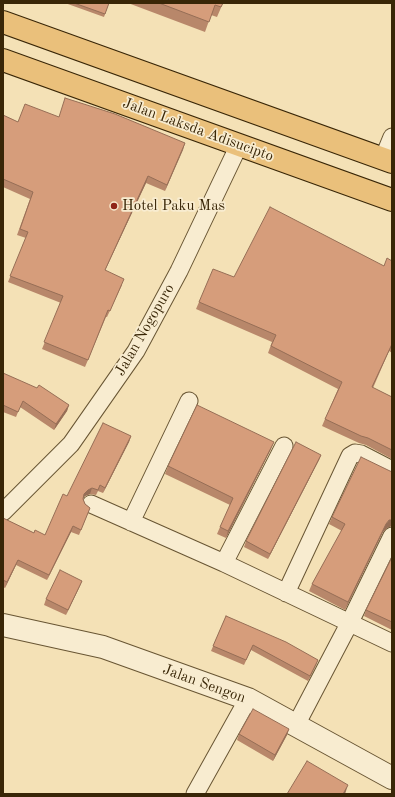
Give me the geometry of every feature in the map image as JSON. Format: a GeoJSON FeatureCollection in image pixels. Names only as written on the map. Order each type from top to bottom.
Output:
{"type":"FeatureCollection","features":[{"type":"Feature","properties":{"kind":"main road"},"geometry":{"type":"LineString","coordinates":[[3,22],[387,160]]}},
{"type":"Feature","properties":{"kind":"main road","name":"Jalan Laksda Adisucipto"},"geometry":{"type":"LineString","coordinates":[[3,60],[392,200]]}},
{"type":"Feature","properties":{"kind":"street"},"geometry":{"type":"LineString","coordinates":[[387,160],[392,137]]}},
{"type":"Feature","properties":{"kind":"street","name":"Jalan Nogopuro"},"geometry":{"type":"LineString","coordinates":[[3,512],[71,444],[136,351],[179,272],[239,145]]}},
{"type":"Feature","properties":{"kind":"street"},"geometry":{"type":"LineString","coordinates":[[131,522],[189,401]]}},
{"type":"Feature","properties":{"kind":"street"},"geometry":{"type":"LineString","coordinates":[[224,563],[284,446]]}},
{"type":"Feature","properties":{"kind":"street"},"geometry":{"type":"LineString","coordinates":[[286,593],[350,456],[355,453],[361,454],[392,470]]}},
{"type":"Feature","properties":{"kind":"street"},"geometry":{"type":"LineString","coordinates":[[91,504],[224,563],[392,643]]}},
{"type":"Feature","properties":{"kind":"street"},"geometry":{"type":"LineString","coordinates":[[296,725],[350,622],[392,536]]}},
{"type":"Feature","properties":{"kind":"street","name":"Jalan Sengon"},"geometry":{"type":"LineString","coordinates":[[3,625],[103,647],[248,699],[392,778]]}},
{"type":"Feature","properties":{"kind":"street"},"geometry":{"type":"LineString","coordinates":[[195,794],[248,699]]}},
{"type":"Feature","properties":{"kind":"building"},"geometry":{"type":"Polygon","coordinates":[[[74,3],[109,3],[105,14],[74,3]]]}},
{"type":"Feature","properties":{"kind":"building"},"geometry":{"type":"Polygon","coordinates":[[[159,3],[223,3],[221,7],[215,5],[209,22],[159,3]]]}},
{"type":"Feature","properties":{"kind":"building"},"geometry":{"type":"Polygon","coordinates":[[[65,98],[115,114],[185,143],[167,185],[148,176],[105,270],[124,279],[110,311],[108,310],[88,360],[44,342],[63,296],[10,276],[28,232],[20,229],[33,192],[3,179],[3,115],[18,122],[25,104],[59,117],[65,98]]]}},
{"type":"Feature","properties":{"kind":"building"},"geometry":{"type":"Polygon","coordinates":[[[270,207],[384,266],[387,258],[392,261],[392,344],[372,387],[392,397],[392,450],[325,419],[342,382],[271,346],[276,335],[199,302],[213,269],[234,277],[270,207]]]}},
{"type":"Feature","properties":{"kind":"building"},"geometry":{"type":"Polygon","coordinates":[[[3,373],[37,388],[39,385],[69,405],[56,424],[23,401],[18,412],[3,405],[3,373]]]}},
{"type":"Feature","properties":{"kind":"building"},"geometry":{"type":"Polygon","coordinates":[[[197,405],[274,442],[228,531],[220,527],[233,498],[168,466],[197,405]]]}},
{"type":"Feature","properties":{"kind":"building"},"geometry":{"type":"Polygon","coordinates":[[[103,423],[131,436],[105,488],[100,485],[98,490],[92,488],[84,494],[83,499],[85,504],[90,508],[81,530],[73,526],[49,575],[18,560],[7,582],[3,580],[3,518],[34,533],[35,530],[45,535],[63,494],[67,496],[103,423]]]}},
{"type":"Feature","properties":{"kind":"building"},"geometry":{"type":"Polygon","coordinates":[[[296,442],[321,455],[270,554],[246,541],[296,442]]]}},
{"type":"Feature","properties":{"kind":"building"},"geometry":{"type":"Polygon","coordinates":[[[361,457],[392,472],[392,520],[389,520],[386,524],[348,602],[312,584],[345,524],[332,517],[361,457]]]}},
{"type":"Feature","properties":{"kind":"building"},"geometry":{"type":"Polygon","coordinates":[[[392,557],[392,622],[366,610],[392,557]]]}},
{"type":"Feature","properties":{"kind":"building"},"geometry":{"type":"Polygon","coordinates":[[[60,570],[82,581],[68,610],[46,599],[60,570]]]}},
{"type":"Feature","properties":{"kind":"building"},"geometry":{"type":"Polygon","coordinates":[[[226,616],[286,642],[318,660],[310,676],[253,645],[246,660],[213,646],[226,616]]]}},
{"type":"Feature","properties":{"kind":"building"},"geometry":{"type":"Polygon","coordinates":[[[253,709],[289,729],[275,755],[239,734],[253,709]]]}},
{"type":"Feature","properties":{"kind":"building"},"geometry":{"type":"Polygon","coordinates":[[[307,761],[348,785],[343,794],[287,794],[307,761]]]}},
{"type":"Feature","properties":{"kind":"place","name":"Hotel Paku Mas"},"geometry":{"type":"Point","coordinates":[114,206]}}]}
